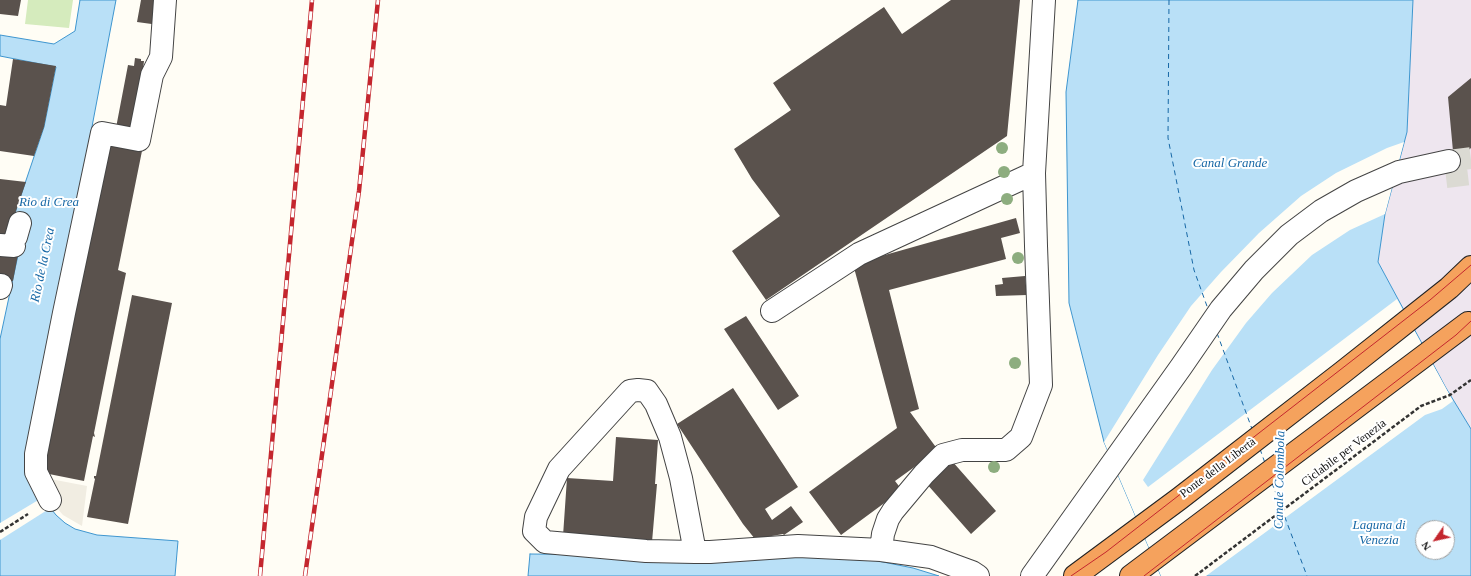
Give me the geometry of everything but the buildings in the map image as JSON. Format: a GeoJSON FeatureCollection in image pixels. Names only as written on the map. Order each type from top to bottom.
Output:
{"type":"FeatureCollection","features":[{"type":"Feature","properties":{"kind":"highway","name":"Ponte della Libertà"},"geometry":{"type":"LineString","coordinates":[[1075,576],[1337,377],[1449,288],[1471,267]]}},
{"type":"Feature","properties":{"kind":"highway"},"geometry":{"type":"LineString","coordinates":[[1136,572],[1465,327]]}},
{"type":"Feature","properties":{"kind":"street"},"geometry":{"type":"LineString","coordinates":[[50,500],[36,472],[36,454],[65,305],[102,133],[139,140],[152,75],[161,57],[165,0]]}},
{"type":"Feature","properties":{"kind":"street"},"geometry":{"type":"LineString","coordinates":[[881,550],[883,534],[888,519],[924,474],[943,455],[962,450],[1006,450],[1021,437],[1041,385],[1034,173],[1044,0]]}},
{"type":"Feature","properties":{"kind":"street"},"geometry":{"type":"LineString","coordinates":[[1032,576],[1221,309],[1254,270],[1290,235],[1321,211],[1356,191],[1398,172],[1447,169]]}},
{"type":"Feature","properties":{"kind":"street"},"geometry":{"type":"LineString","coordinates":[[772,311],[859,254],[1034,173]]}},
{"type":"Feature","properties":{"kind":"street"},"geometry":{"type":"LineString","coordinates":[[695,552],[681,478],[670,437],[656,404],[646,391],[630,391],[559,469],[536,517],[534,531],[545,542],[646,551],[695,552],[798,546],[881,550],[931,557],[972,572],[978,576]]}},
{"type":"Feature","properties":{"kind":"path","name":"Ciclabile per Venezia"},"geometry":{"type":"LineString","coordinates":[[1195,576],[1421,406],[1450,395],[1471,381]]}},
{"type":"Feature","properties":{"kind":"path"},"geometry":{"type":"LineString","coordinates":[[0,532],[50,500]]}},
{"type":"Feature","properties":{"kind":"shaded area"},"geometry":{"type":"Polygon","coordinates":[[[1413,0],[1471,0],[1471,429],[1446,388],[1378,262],[1385,214],[1407,132],[1413,0]]]}},
{"type":"Feature","properties":{"kind":"shaded area"},"geometry":{"type":"Polygon","coordinates":[[[40,477],[87,486],[82,526],[63,515],[50,500],[40,477]]]}},
{"type":"Feature","properties":{"kind":"green space"},"geometry":{"type":"Polygon","coordinates":[[[28,0],[73,0],[69,28],[25,24],[28,0]]]}},
{"type":"Feature","properties":{"kind":"water","name":"Rio di Crea"},"geometry":{"type":"Polygon","coordinates":[[[80,0],[116,0],[37,417],[48,505],[65,523],[75,529],[97,535],[178,541],[175,576],[0,576],[0,339],[18,255],[13,219],[44,127],[56,67],[0,56],[0,35],[54,44],[75,31],[80,0]]]}},
{"type":"Feature","properties":{"kind":"water","name":"Canal Grande"},"geometry":{"type":"Polygon","coordinates":[[[1078,0],[1413,0],[1407,132],[1385,214],[1378,262],[1446,388],[1471,429],[1471,576],[1161,576],[1104,442],[1069,303],[1066,92],[1078,0]]]}},
{"type":"Feature","properties":{"kind":"water"},"geometry":{"type":"Polygon","coordinates":[[[530,554],[814,557],[868,559],[913,568],[939,576],[528,576],[530,554]]]}},
{"type":"Feature","properties":{"kind":"pier"},"geometry":{"type":"Polygon","coordinates":[[[1404,142],[1385,214],[1350,230],[1312,255],[1272,293],[1246,323],[1212,370],[1143,480],[1148,487],[1397,299],[1453,401],[1442,409],[1425,415],[1206,576],[1161,576],[1104,442],[1158,355],[1191,306],[1221,272],[1259,233],[1301,196],[1336,173],[1387,148],[1404,142]]]}},
{"type":"Feature","properties":{"kind":"pier"},"geometry":{"type":"Polygon","coordinates":[[[45,496],[52,507],[0,540],[0,523],[45,496]]]}},
{"type":"Feature","properties":{"kind":"ferry route"},"geometry":{"type":"LineString","coordinates":[[1169,0],[1168,138],[1194,270],[1208,309]]}},
{"type":"Feature","properties":{"kind":"ferry route"},"geometry":{"type":"LineString","coordinates":[[1217,333],[1252,429]]}},
{"type":"Feature","properties":{"kind":"ferry route"},"geometry":{"type":"LineString","coordinates":[[1260,449],[1265,463]]}},
{"type":"Feature","properties":{"kind":"ferry route"},"geometry":{"type":"LineString","coordinates":[[1272,483],[1307,576]]}},
{"type":"Feature","properties":{"kind":"tunnel"},"geometry":{"type":"LineString","coordinates":[[1449,161],[1471,158]]}},
{"type":"Feature","properties":{"kind":"tunnel"},"geometry":{"type":"LineString","coordinates":[[1446,177],[1471,174]]}},
{"type":"Feature","properties":{"kind":"tram line"},"geometry":{"type":"LineString","coordinates":[[1071,576],[1106,552],[1430,300],[1471,265]]}},
{"type":"Feature","properties":{"kind":"tram line"},"geometry":{"type":"LineString","coordinates":[[1144,576],[1456,335],[1471,321]]}},
{"type":"Feature","properties":{"kind":"railway"},"geometry":{"type":"LineString","coordinates":[[260,576],[312,0]]}},
{"type":"Feature","properties":{"kind":"railway"},"geometry":{"type":"LineString","coordinates":[[305,576],[359,191],[378,0]]}},
{"type":"Feature","properties":{"kind":"water label","name":"Rio de la Crea"},"geometry":{"type":"Point","coordinates":[43,265]}},
{"type":"Feature","properties":{"kind":"water label","name":"Canale Colombola"},"geometry":{"type":"Point","coordinates":[1280,480]}},
{"type":"Feature","properties":{"kind":"water label","name":"Laguna di Venezia"},"geometry":{"type":"Point","coordinates":[1379,534]}}]}
